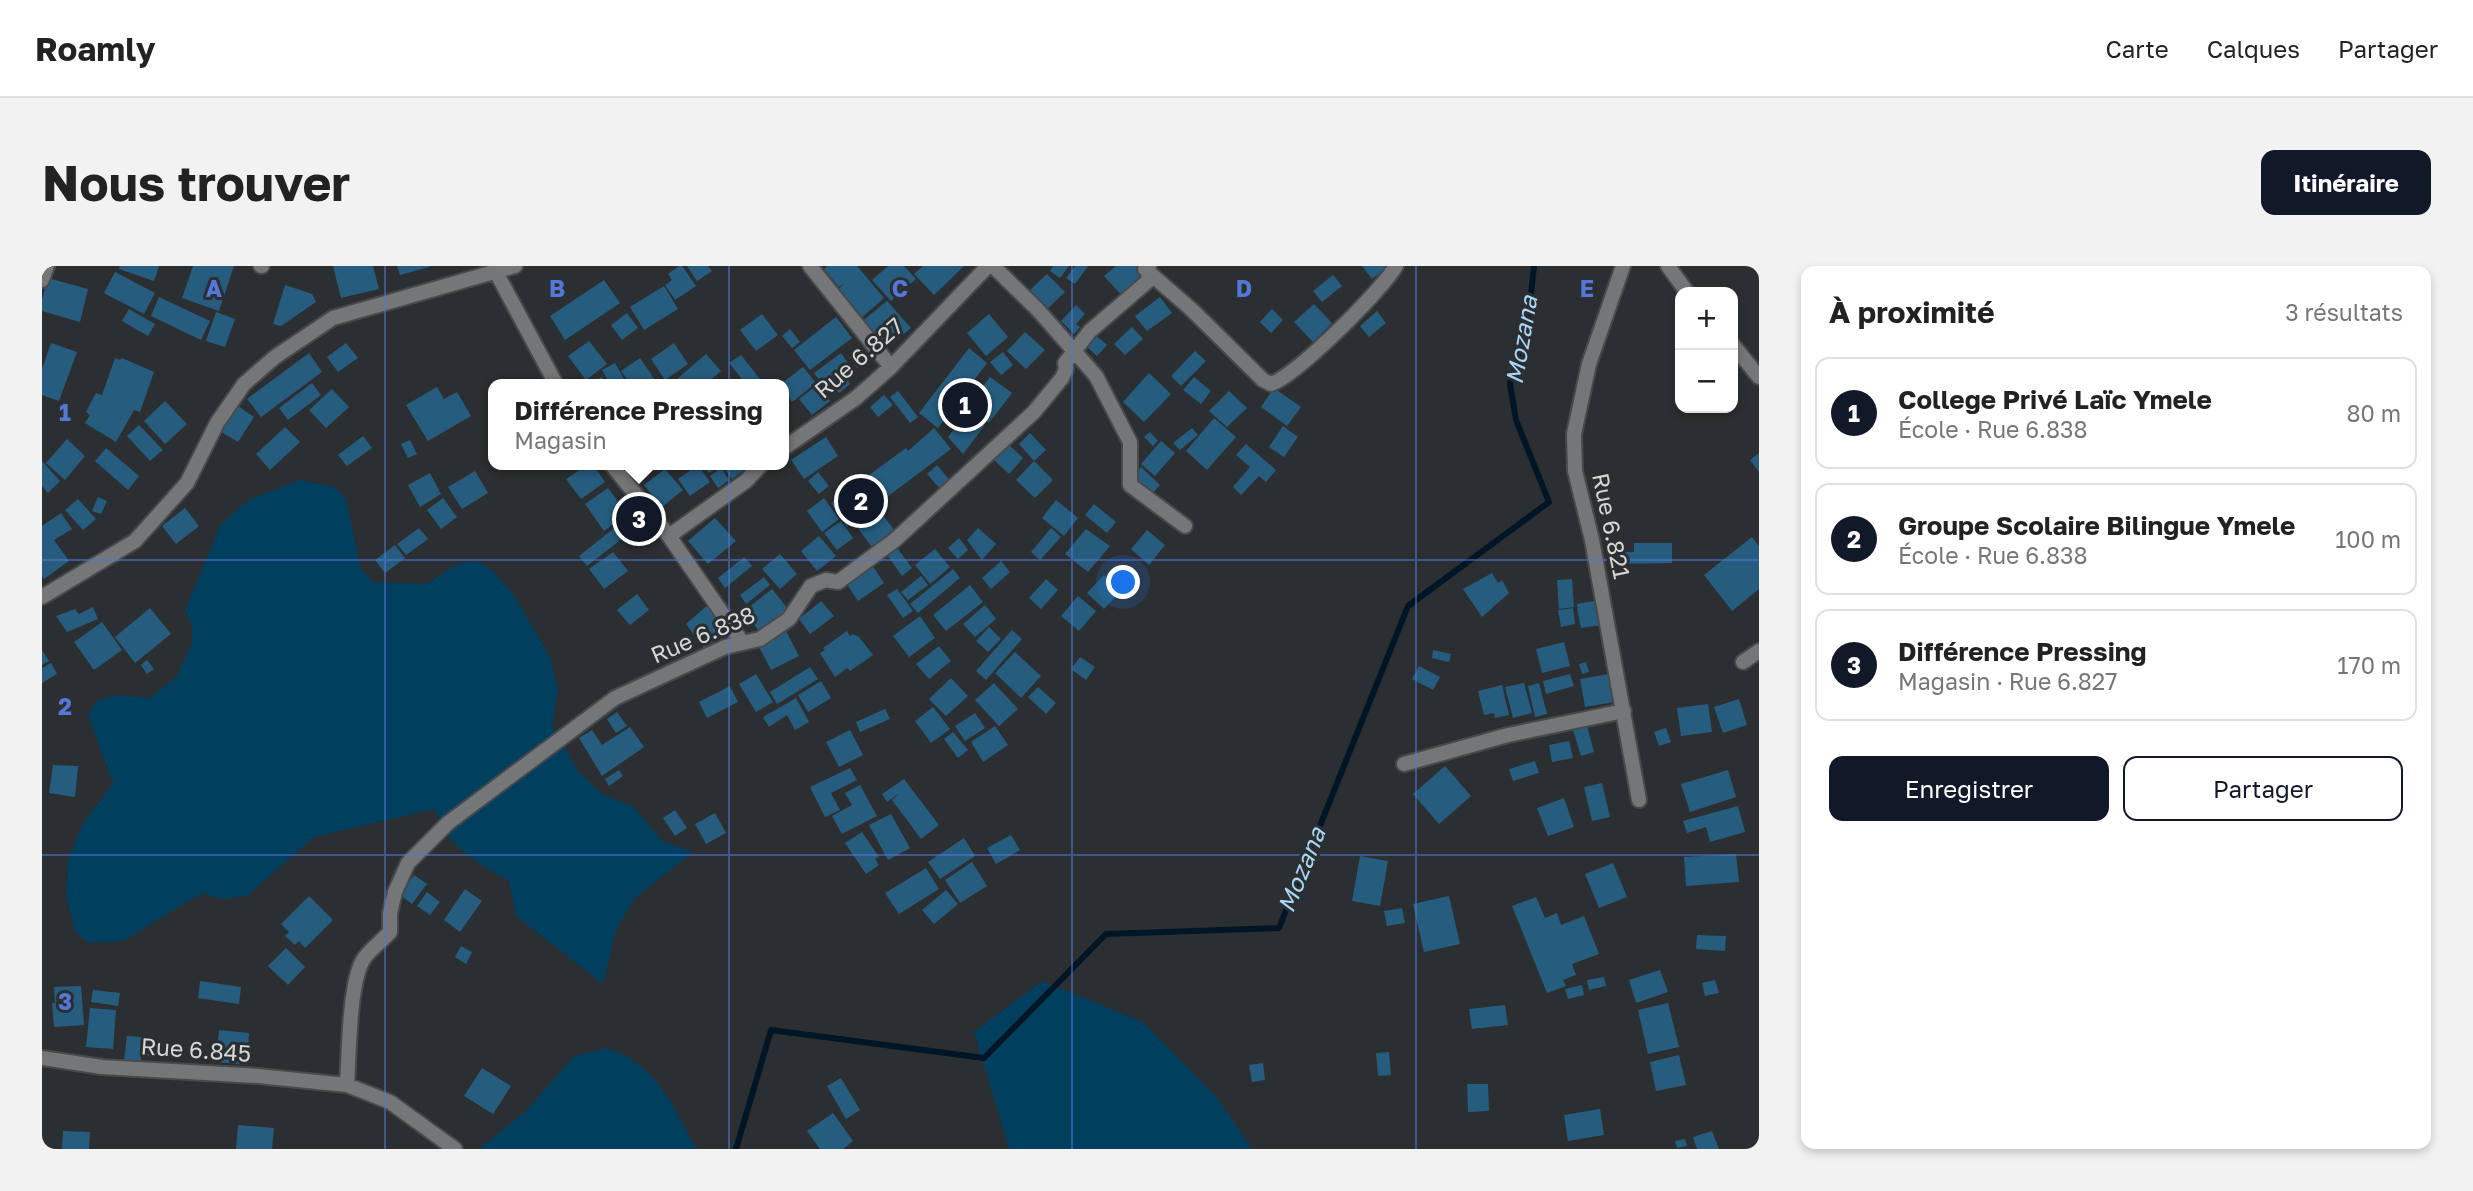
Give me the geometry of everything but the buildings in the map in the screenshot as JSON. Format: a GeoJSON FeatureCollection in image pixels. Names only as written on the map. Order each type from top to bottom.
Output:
{"type":"FeatureCollection","features":[{"type":"Feature","properties":{"kind":"street"},"geometry":{"type":"LineString","coordinates":[[42,280],[47,266]]}},
{"type":"Feature","properties":{"kind":"street"},"geometry":{"type":"LineString","coordinates":[[42,597],[135,541],[187,483],[217,423],[244,384],[275,357],[333,318],[515,266]]}},
{"type":"Feature","properties":{"kind":"street"},"geometry":{"type":"LineString","coordinates":[[810,266],[891,367]]}},
{"type":"Feature","properties":{"kind":"street"},"geometry":{"type":"LineString","coordinates":[[1146,268],[1263,380],[1271,384],[1283,380],[1328,339],[1376,292],[1396,266]]}},
{"type":"Feature","properties":{"kind":"street","name":"Rue 6.821"},"geometry":{"type":"LineString","coordinates":[[1623,266],[1589,364],[1574,434],[1575,471],[1592,540],[1639,800]]}},
{"type":"Feature","properties":{"kind":"street"},"geometry":{"type":"LineString","coordinates":[[1668,266],[1683,287]]}},
{"type":"Feature","properties":{"kind":"street"},"geometry":{"type":"LineString","coordinates":[[985,267],[1038,310],[1096,376],[1130,442],[1130,485],[1185,526]]}},
{"type":"Feature","properties":{"kind":"street","name":"Rue 6.827"},"geometry":{"type":"LineString","coordinates":[[789,445],[856,398],[891,367],[985,267]]}},
{"type":"Feature","properties":{"kind":"street","name":"Rue 6.838"},"geometry":{"type":"LineString","coordinates":[[347,1085],[351,1016],[358,974],[363,959],[390,932],[390,913],[395,892],[408,863],[448,823],[615,698],[725,647],[760,639],[789,619],[811,586],[826,580],[838,582],[895,540],[1034,412],[1062,378],[1066,369],[1065,363],[1073,350],[1090,331],[1147,282],[1149,276],[1146,268]]}},
{"type":"Feature","properties":{"kind":"street"},"geometry":{"type":"LineString","coordinates":[[496,272],[553,379]]}},
{"type":"Feature","properties":{"kind":"street"},"geometry":{"type":"LineString","coordinates":[[1737,350],[1759,377]]}},
{"type":"Feature","properties":{"kind":"street"},"geometry":{"type":"LineString","coordinates":[[615,470],[668,536],[742,642]]}},
{"type":"Feature","properties":{"kind":"street"},"geometry":{"type":"LineString","coordinates":[[668,536],[746,481],[756,470]]}},
{"type":"Feature","properties":{"kind":"street"},"geometry":{"type":"LineString","coordinates":[[1744,662],[1759,651]]}},
{"type":"Feature","properties":{"kind":"street"},"geometry":{"type":"LineString","coordinates":[[1404,764],[1508,735],[1624,711]]}},
{"type":"Feature","properties":{"kind":"street","name":"Rue 6.845"},"geometry":{"type":"LineString","coordinates":[[42,1058],[102,1067],[258,1076],[347,1085],[390,1102],[455,1149]]}},
{"type":"Feature","properties":{"kind":"shaded area"},"geometry":{"type":"Polygon","coordinates":[[[299,480],[335,487],[346,499],[361,569],[373,582],[426,584],[457,564],[475,561],[491,569],[514,595],[550,657],[558,691],[552,726],[578,771],[602,794],[634,807],[662,841],[693,852],[634,899],[616,930],[603,984],[516,916],[509,881],[474,860],[455,844],[435,809],[314,837],[247,896],[221,899],[202,893],[123,941],[88,943],[75,931],[66,896],[68,860],[82,825],[113,783],[88,715],[97,701],[115,695],[150,698],[177,676],[192,644],[192,626],[185,610],[221,524],[248,500],[299,480]]]}},
{"type":"Feature","properties":{"kind":"shaded area"},"geometry":{"type":"Polygon","coordinates":[[[1042,981],[1143,1022],[1219,1100],[1252,1149],[1009,1149],[974,1032],[1042,981]]]}},
{"type":"Feature","properties":{"kind":"shaded area"},"geometry":{"type":"Polygon","coordinates":[[[607,1048],[624,1055],[651,1075],[662,1088],[696,1149],[479,1149],[527,1110],[574,1056],[607,1048]]]}},
{"type":"Feature","properties":{"kind":"waterway","name":"Mozana"},"geometry":{"type":"LineString","coordinates":[[736,1149],[771,1030],[984,1058],[1106,934],[1279,928],[1408,606],[1549,502],[1516,420],[1510,384],[1528,322],[1534,266]]}},
{"type":"Feature","properties":{"kind":"place","name":"College Privé Laïc Ymele"},"geometry":{"type":"Point","coordinates":[965,405]}},
{"type":"Feature","properties":{"kind":"place","name":"Groupe Scolaire Bilingue Ymele"},"geometry":{"type":"Point","coordinates":[861,501]}},
{"type":"Feature","properties":{"kind":"place","name":"Différence Pressing"},"geometry":{"type":"Point","coordinates":[639,519]}}]}
